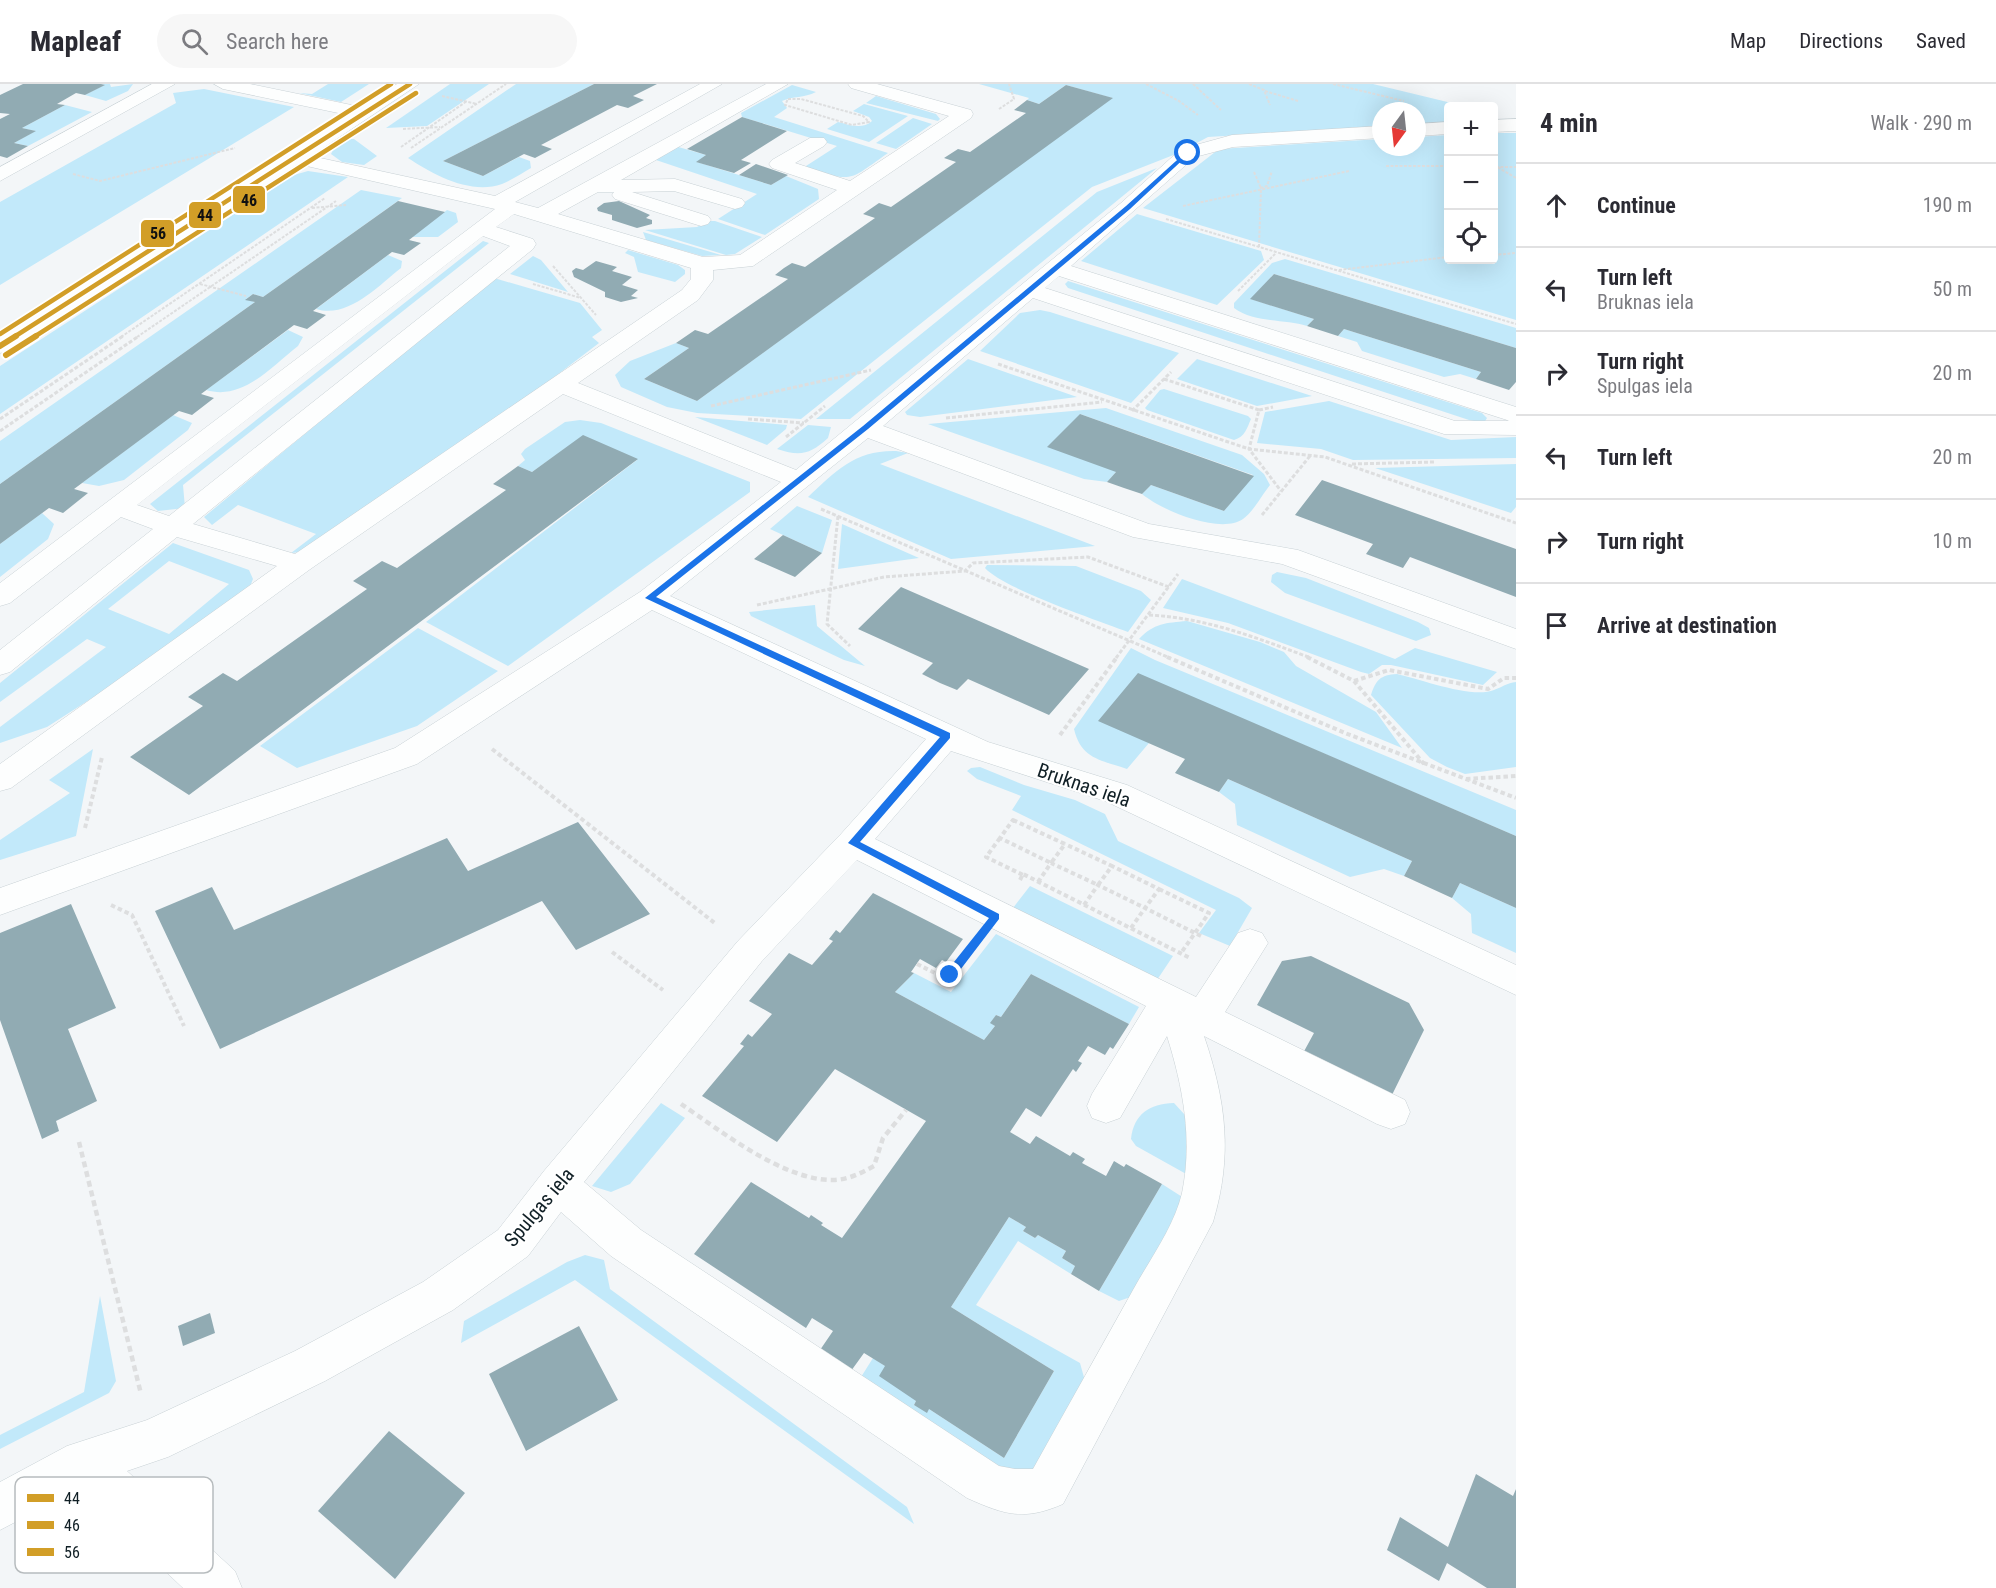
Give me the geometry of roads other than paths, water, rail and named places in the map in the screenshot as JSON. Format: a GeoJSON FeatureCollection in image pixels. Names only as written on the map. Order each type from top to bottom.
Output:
{"type":"FeatureCollection","features":[{"type":"Feature","properties":{"kind":"street"},"geometry":{"type":"LineString","coordinates":[[0,175],[166,84]]}},
{"type":"Feature","properties":{"kind":"street"},"geometry":{"type":"LineString","coordinates":[[223,84],[364,113]]}},
{"type":"Feature","properties":{"kind":"street"},"geometry":{"type":"LineString","coordinates":[[280,96],[299,84]]}},
{"type":"Feature","properties":{"kind":"street"},"geometry":{"type":"LineString","coordinates":[[0,346],[410,84]]}},
{"type":"Feature","properties":{"kind":"street"},"geometry":{"type":"LineString","coordinates":[[0,597],[480,228],[504,205],[713,84]]}},
{"type":"Feature","properties":{"kind":"street"},"geometry":{"type":"LineString","coordinates":[[540,216],[779,84]]}},
{"type":"Feature","properties":{"kind":"street"},"geometry":{"type":"LineString","coordinates":[[296,158],[504,205],[702,264],[745,261],[964,114],[857,84]]}},
{"type":"Feature","properties":{"kind":"street"},"geometry":{"type":"LineString","coordinates":[[1498,126],[1516,124]]}},
{"type":"Feature","properties":{"kind":"street"},"geometry":{"type":"LineString","coordinates":[[1426,129],[1444,128]]}},
{"type":"Feature","properties":{"kind":"street"},"geometry":{"type":"LineString","coordinates":[[0,902],[406,756],[459,723],[650,598],[866,428],[1056,268],[1138,211],[1188,153],[1232,141],[1372,133]]}},
{"type":"Feature","properties":{"kind":"street"},"geometry":{"type":"LineString","coordinates":[[817,142],[779,164],[854,189]]}},
{"type":"Feature","properties":{"kind":"street"},"geometry":{"type":"LineString","coordinates":[[594,186],[675,185],[735,203]]}},
{"type":"Feature","properties":{"kind":"street"},"geometry":{"type":"LineString","coordinates":[[594,186],[701,220]]}},
{"type":"Feature","properties":{"kind":"street"},"geometry":{"type":"LineString","coordinates":[[0,665],[525,244],[480,228]]}},
{"type":"Feature","properties":{"kind":"street"},"geometry":{"type":"LineString","coordinates":[[0,780],[299,564],[690,295],[702,280],[702,264]]}},
{"type":"Feature","properties":{"kind":"street"},"geometry":{"type":"LineString","coordinates":[[1056,268],[1516,415]]}},
{"type":"Feature","properties":{"kind":"street"},"geometry":{"type":"LineString","coordinates":[[1030,290],[1453,429],[1516,428]]}},
{"type":"Feature","properties":{"kind":"street"},"geometry":{"type":"LineString","coordinates":[[560,384],[791,486]]}},
{"type":"Feature","properties":{"kind":"street"},"geometry":{"type":"LineString","coordinates":[[866,428],[1143,531],[1288,556],[1516,639]]}},
{"type":"Feature","properties":{"kind":"street"},"geometry":{"type":"LineString","coordinates":[[118,507],[174,527],[299,564]]}},
{"type":"Feature","properties":{"kind":"street","name":"Bruknas iela"},"geometry":{"type":"LineString","coordinates":[[650,598],[977,750],[1116,794],[1516,981]]}},
{"type":"Feature","properties":{"kind":"street","name":"Spulgas iela"},"geometry":{"type":"LineString","coordinates":[[55,1477],[83,1462],[152,1441],[310,1366],[438,1296],[513,1243],[558,1184],[750,951],[853,843],[946,736]]}},
{"type":"Feature","properties":{"kind":"street"},"geometry":{"type":"LineString","coordinates":[[853,843],[1391,1112]]}},
{"type":"Feature","properties":{"kind":"street"},"geometry":{"type":"LineString","coordinates":[[1106,1106],[1182,1008],[1246,950]]}},
{"type":"Feature","properties":{"kind":"street"},"geometry":{"type":"LineString","coordinates":[[558,1184],[626,1243],[984,1482],[1000,1491],[1032,1493],[1047,1488],[1193,1222],[1203,1196],[1207,1166],[1207,1123],[1199,1076],[1182,1008]]}},
{"type":"Feature","properties":{"kind":"street"},"geometry":{"type":"LineString","coordinates":[[83,1462],[99,1477]]}},
{"type":"Feature","properties":{"kind":"street","name":"Spulgas iela"},"geometry":{"type":"LineString","coordinates":[[0,1507],[15,1499]]}},
{"type":"Feature","properties":{"kind":"street"},"geometry":{"type":"LineString","coordinates":[[202,1573],[218,1588]]}}]}
